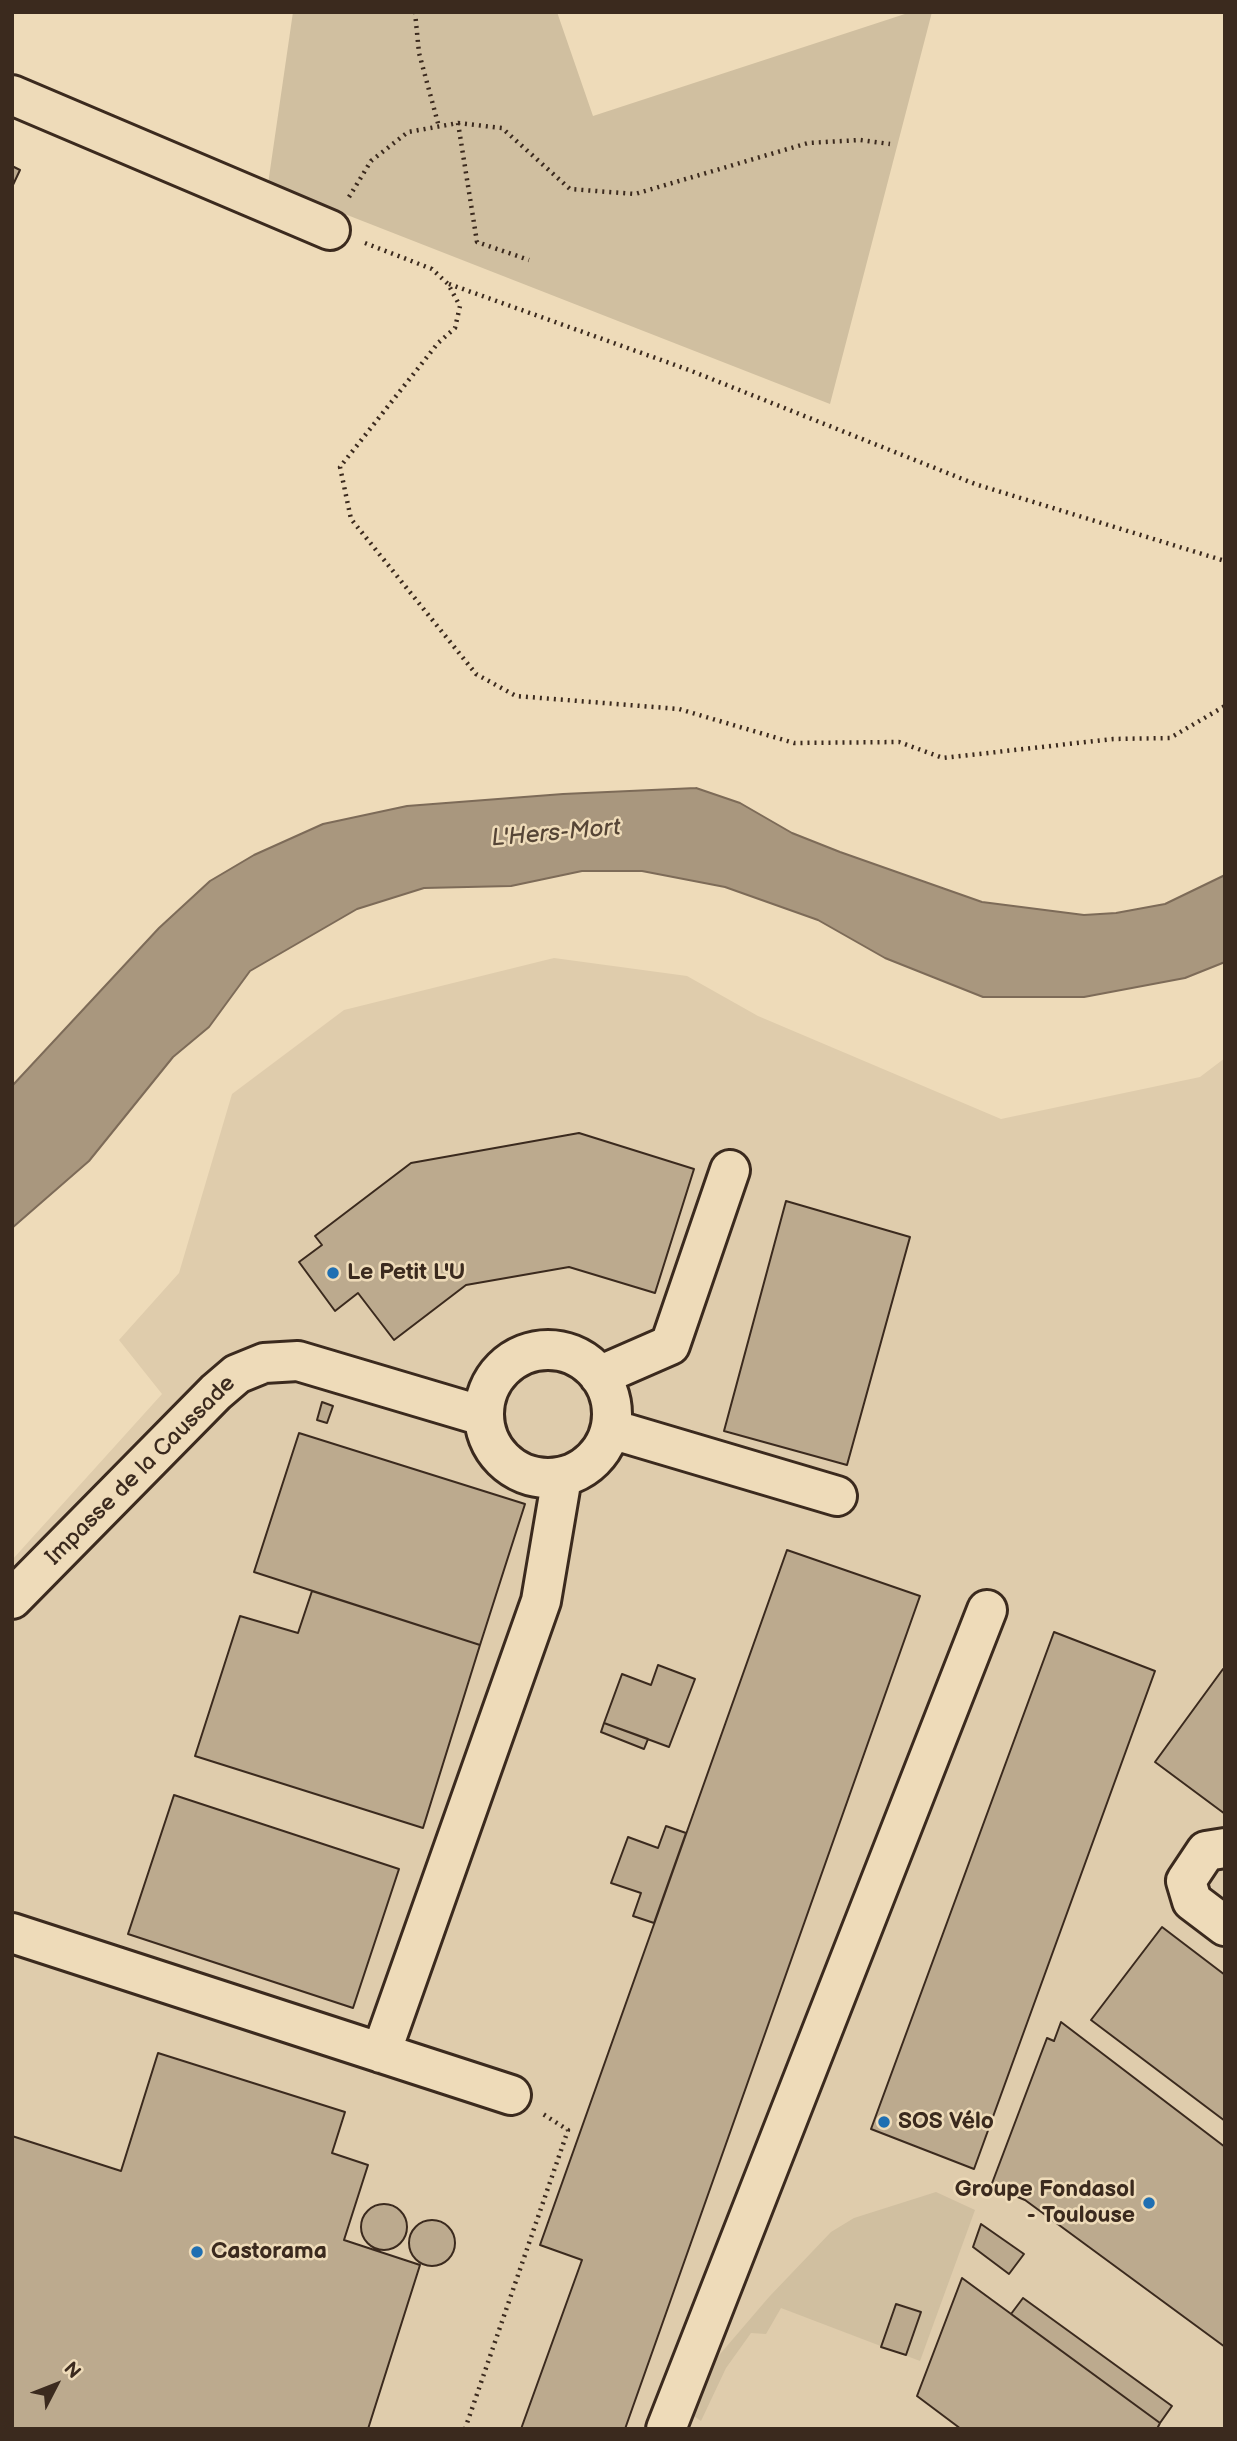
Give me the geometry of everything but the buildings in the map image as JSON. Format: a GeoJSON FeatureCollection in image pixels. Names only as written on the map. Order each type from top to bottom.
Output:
{"type":"FeatureCollection","features":[{"type":"Feature","properties":{"kind":"street"},"geometry":{"type":"LineString","coordinates":[[12,95],[330,230]]}},
{"type":"Feature","properties":{"kind":"street"},"geometry":{"type":"LineString","coordinates":[[599,1376],[670,1345],[730,1170]]}},
{"type":"Feature","properties":{"kind":"street"},"geometry":{"type":"LineString","coordinates":[[546,1349],[568,1353],[583,1360],[599,1376],[611,1399],[611,1429],[600,1452],[583,1468],[562,1477],[538,1478],[511,1467],[495,1452],[487,1438],[483,1416],[488,1388],[506,1364],[532,1351],[546,1349]]}},
{"type":"Feature","properties":{"kind":"street","name":"Impasse de la Caussade"},"geometry":{"type":"LineString","coordinates":[[12,1599],[216,1392],[237,1374],[264,1363],[298,1362],[483,1416]]}},
{"type":"Feature","properties":{"kind":"street"},"geometry":{"type":"LineString","coordinates":[[611,1429],[837,1496]]}},
{"type":"Feature","properties":{"kind":"street"},"geometry":{"type":"LineString","coordinates":[[381,2053],[541,1601],[562,1477]]}},
{"type":"Feature","properties":{"kind":"street"},"geometry":{"type":"LineString","coordinates":[[666,2429],[987,1610]]}},
{"type":"Feature","properties":{"kind":"street"},"geometry":{"type":"LineString","coordinates":[[1225,1848],[1206,1851],[1186,1881],[1192,1901],[1225,1926]]}},
{"type":"Feature","properties":{"kind":"street"},"geometry":{"type":"LineString","coordinates":[[12,1933],[511,2095]]}},
{"type":"Feature","properties":{"kind":"path"},"geometry":{"type":"LineString","coordinates":[[415,12],[419,53],[439,127]]}},
{"type":"Feature","properties":{"kind":"path"},"geometry":{"type":"LineString","coordinates":[[458,123],[477,242],[529,260]]}},
{"type":"Feature","properties":{"kind":"path"},"geometry":{"type":"LineString","coordinates":[[890,144],[860,140],[808,143],[635,194],[570,189],[502,128],[458,123],[408,132],[371,162],[330,230],[432,269],[448,284],[460,306],[455,328],[438,343],[340,467],[351,519],[476,674],[516,696],[679,709],[794,743],[900,742],[943,758],[1113,738],[1170,738],[1225,706]]}},
{"type":"Feature","properties":{"kind":"path"},"geometry":{"type":"LineString","coordinates":[[448,284],[688,370],[975,484],[1225,561]]}},
{"type":"Feature","properties":{"kind":"path"},"geometry":{"type":"LineString","coordinates":[[466,2429],[568,2130],[511,2095]]}},
{"type":"Feature","properties":{"kind":"shaded area"},"geometry":{"type":"Polygon","coordinates":[[[293,12],[557,12],[593,116],[911,12],[932,12],[830,404],[268,184],[293,12]]]}},
{"type":"Feature","properties":{"kind":"shaded area"},"geometry":{"type":"Polygon","coordinates":[[[554,958],[687,976],[758,1016],[1001,1119],[1200,1077],[1225,1058],[1225,2429],[12,2429],[12,1560],[162,1394],[119,1340],[179,1273],[232,1094],[344,1010],[554,958]]]}},
{"type":"Feature","properties":{"kind":"shaded area"},"geometry":{"type":"Polygon","coordinates":[[[936,2192],[975,2210],[920,2361],[781,2308],[766,2334],[751,2333],[726,2368],[701,2421],[691,2414],[715,2360],[769,2297],[831,2232],[854,2218],[936,2192]]]}},
{"type":"Feature","properties":{"kind":"water","name":"L'Hers-Mort"},"geometry":{"type":"Polygon","coordinates":[[[696,788],[740,803],[792,833],[982,902],[1084,915],[1116,913],[1165,904],[1225,875],[1225,962],[1185,978],[1084,997],[983,997],[885,958],[818,920],[725,887],[642,871],[582,871],[511,886],[424,888],[357,909],[250,971],[209,1027],[173,1057],[89,1161],[12,1228],[12,1086],[159,928],[210,881],[254,855],[323,824],[407,806],[563,794],[696,788]]]}},
{"type":"Feature","properties":{"kind":"place","name":"Le Petit L'U"},"geometry":{"type":"Point","coordinates":[333,1273]}},
{"type":"Feature","properties":{"kind":"place","name":"SOS Vélo"},"geometry":{"type":"Point","coordinates":[884,2122]}},
{"type":"Feature","properties":{"kind":"place","name":"Groupe Fondasol - Toulouse"},"geometry":{"type":"Point","coordinates":[1149,2203]}},
{"type":"Feature","properties":{"kind":"place","name":"Castorama"},"geometry":{"type":"Point","coordinates":[197,2252]}}]}
